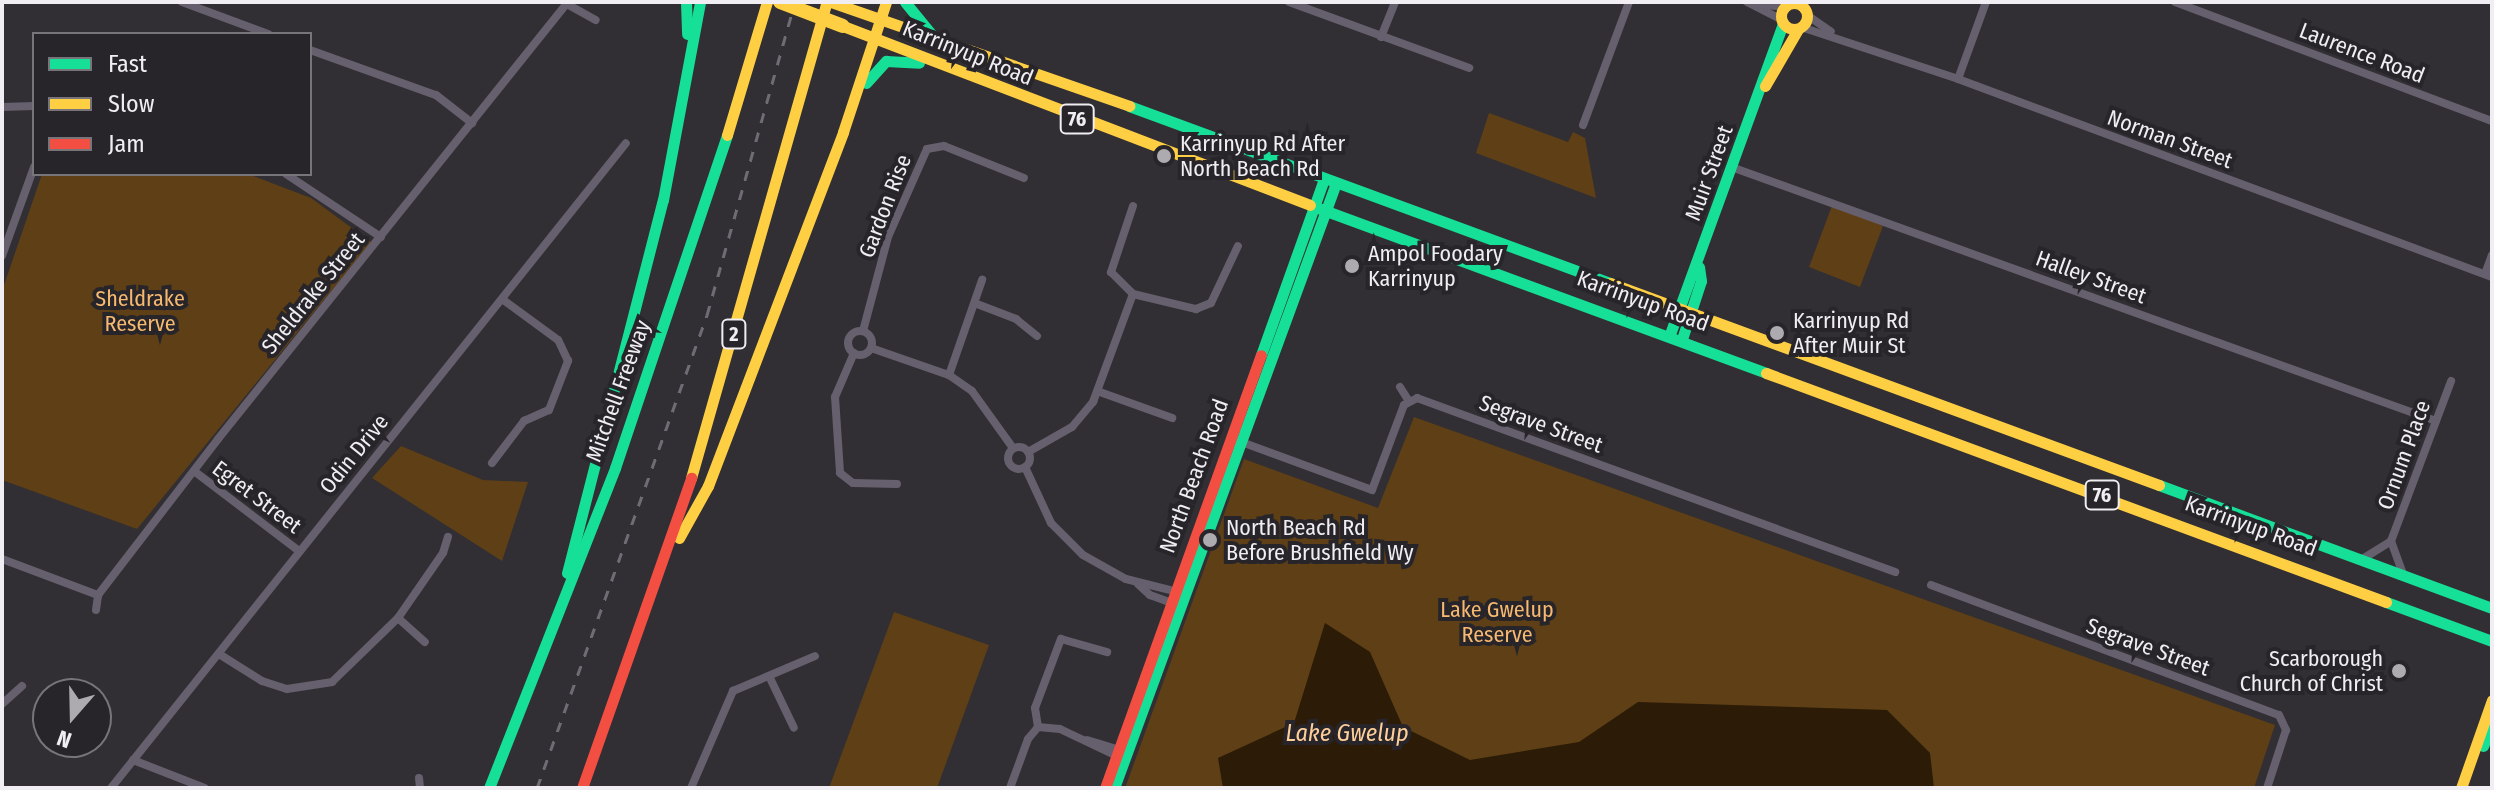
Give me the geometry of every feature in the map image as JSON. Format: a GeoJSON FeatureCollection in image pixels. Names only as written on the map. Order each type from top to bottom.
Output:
{"type":"FeatureCollection","features":[{"type":"Feature","properties":{"kind":"main road"},"geometry":{"type":"LineString","coordinates":[[686,2],[686,66]]}},
{"type":"Feature","properties":{"kind":"main road"},"geometry":{"type":"LineString","coordinates":[[553,631],[663,200],[700,2]]}},
{"type":"Feature","properties":{"kind":"main road","name":"Mitchell Freeway"},"geometry":{"type":"LineString","coordinates":[[489,788],[553,631],[678,289],[767,2]]}},
{"type":"Feature","properties":{"kind":"main road","name":"Karrinyup Road"},"geometry":{"type":"LineString","coordinates":[[780,2],[1018,97],[1676,336],[2492,641]]}},
{"type":"Feature","properties":{"kind":"main road","name":"Karrinyup Road"},"geometry":{"type":"LineString","coordinates":[[829,2],[1028,70],[2492,608]]}},
{"type":"Feature","properties":{"kind":"main road","name":"2"},"geometry":{"type":"LineString","coordinates":[[582,788],[663,566],[771,210],[829,2]]}},
{"type":"Feature","properties":{"kind":"main road"},"geometry":{"type":"LineString","coordinates":[[663,566],[708,486],[843,132],[886,2]]}},
{"type":"Feature","properties":{"kind":"main road"},"geometry":{"type":"LineString","coordinates":[[905,2],[916,22],[939,41]]}},
{"type":"Feature","properties":{"kind":"main road","name":"Muir Street"},"geometry":{"type":"LineString","coordinates":[[1676,336],[1701,281],[1699,267],[1761,93],[1795,14]]}},
{"type":"Feature","properties":{"kind":"main road"},"geometry":{"type":"LineString","coordinates":[[843,132],[867,80],[886,61],[914,62],[965,76]]}},
{"type":"Feature","properties":{"kind":"main road"},"geometry":{"type":"LineString","coordinates":[[1018,97],[1028,70]]}},
{"type":"Feature","properties":{"kind":"main road","name":"North Beach Road"},"geometry":{"type":"LineString","coordinates":[[1114,788],[1122,755],[1330,181]]}},
{"type":"Feature","properties":{"kind":"main road"},"geometry":{"type":"LineString","coordinates":[[2249,549],[2259,522]]}},
{"type":"Feature","properties":{"kind":"main road"},"geometry":{"type":"LineString","coordinates":[[2461,788],[2492,700]]}},
{"type":"Feature","properties":{"kind":"main road"},"geometry":{"type":"LineString","coordinates":[[2468,788],[2492,725]]}},
{"type":"Feature","properties":{"kind":"main road","name":"North Beach Road"},"geometry":{"type":"LineString","coordinates":[[1105,788],[1122,755]]}},
{"type":"Feature","properties":{"kind":"street"},"geometry":{"type":"LineString","coordinates":[[182,2],[263,32]]}},
{"type":"Feature","properties":{"kind":"street"},"geometry":{"type":"LineString","coordinates":[[1289,2],[1469,68]]}},
{"type":"Feature","properties":{"kind":"street"},"geometry":{"type":"LineString","coordinates":[[1381,37],[1395,2]]}},
{"type":"Feature","properties":{"kind":"street"},"geometry":{"type":"LineString","coordinates":[[1583,125],[1629,2]]}},
{"type":"Feature","properties":{"kind":"street"},"geometry":{"type":"LineString","coordinates":[[1958,79],[1986,2]]}},
{"type":"Feature","properties":{"kind":"street","name":"Laurence Road"},"geometry":{"type":"LineString","coordinates":[[2175,2],[2492,121]]}},
{"type":"Feature","properties":{"kind":"street"},"geometry":{"type":"LineString","coordinates":[[566,3],[596,20]]}},
{"type":"Feature","properties":{"kind":"street","name":"Sheldrake Street"},"geometry":{"type":"LineString","coordinates":[[98,595],[566,3]]}},
{"type":"Feature","properties":{"kind":"street","name":"Norman Street"},"geometry":{"type":"LineString","coordinates":[[1750,3],[1795,14]]}},
{"type":"Feature","properties":{"kind":"street","name":"Norman Street"},"geometry":{"type":"LineString","coordinates":[[1750,3],[1795,14],[1835,35],[2489,275]]}},
{"type":"Feature","properties":{"kind":"street"},"geometry":{"type":"LineString","coordinates":[[312,51],[436,95],[472,123]]}},
{"type":"Feature","properties":{"kind":"street"},"geometry":{"type":"LineString","coordinates":[[2,107],[32,106]]}},
{"type":"Feature","properties":{"kind":"street","name":"Odin Drive"},"geometry":{"type":"LineString","coordinates":[[111,788],[626,143]]}},
{"type":"Feature","properties":{"kind":"street","name":"Gardon Rise"},"geometry":{"type":"LineString","coordinates":[[854,353],[849,338],[863,331],[892,225],[927,149],[939,145],[1024,178]]}},
{"type":"Feature","properties":{"kind":"street","name":"Halley Street"},"geometry":{"type":"LineString","coordinates":[[1734,168],[2436,421]]}},
{"type":"Feature","properties":{"kind":"street"},"geometry":{"type":"LineString","coordinates":[[2,256],[32,173]]}},
{"type":"Feature","properties":{"kind":"street"},"geometry":{"type":"LineString","coordinates":[[289,176],[381,237]]}},
{"type":"Feature","properties":{"kind":"street"},"geometry":{"type":"LineString","coordinates":[[1133,206],[1111,272],[1133,294],[1196,309],[1211,303],[1238,246]]}},
{"type":"Feature","properties":{"kind":"street"},"geometry":{"type":"LineString","coordinates":[[2489,275],[2492,255]]}},
{"type":"Feature","properties":{"kind":"street"},"geometry":{"type":"LineString","coordinates":[[949,375],[977,304],[982,280]]}},
{"type":"Feature","properties":{"kind":"street"},"geometry":{"type":"LineString","coordinates":[[897,484],[853,483],[840,473],[835,397],[854,353],[871,348],[949,375],[972,391],[1013,448],[1028,452],[1072,427],[1097,391],[1133,294]]}},
{"type":"Feature","properties":{"kind":"street"},"geometry":{"type":"LineString","coordinates":[[492,463],[524,421],[549,410],[568,361],[558,340],[502,299]]}},
{"type":"Feature","properties":{"kind":"street"},"geometry":{"type":"LineString","coordinates":[[977,304],[1016,319],[1037,336]]}},
{"type":"Feature","properties":{"kind":"street"},"geometry":{"type":"LineString","coordinates":[[863,331],[872,340],[871,348]]}},
{"type":"Feature","properties":{"kind":"street","name":"Ornum Place"},"geometry":{"type":"LineString","coordinates":[[2357,560],[2391,541],[2451,381]]}},
{"type":"Feature","properties":{"kind":"street"},"geometry":{"type":"LineString","coordinates":[[1237,440],[1372,490],[1408,400],[1400,387]]}},
{"type":"Feature","properties":{"kind":"street"},"geometry":{"type":"LineString","coordinates":[[1097,391],[1172,418]]}},
{"type":"Feature","properties":{"kind":"street","name":"Segrave Street"},"geometry":{"type":"LineString","coordinates":[[1408,400],[1417,398],[1895,572]]}},
{"type":"Feature","properties":{"kind":"street"},"geometry":{"type":"LineString","coordinates":[[1013,448],[1010,463],[1025,467]]}},
{"type":"Feature","properties":{"kind":"street"},"geometry":{"type":"LineString","coordinates":[[1028,452],[1025,467],[1051,523],[1066,540],[1103,568],[1179,598]]}},
{"type":"Feature","properties":{"kind":"street","name":"Egret Street"},"geometry":{"type":"LineString","coordinates":[[194,471],[299,551]]}},
{"type":"Feature","properties":{"kind":"street"},"geometry":{"type":"LineString","coordinates":[[219,654],[273,685],[319,688],[345,674],[398,618],[443,553],[448,537]]}},
{"type":"Feature","properties":{"kind":"street","name":"Ornum Place"},"geometry":{"type":"LineString","coordinates":[[2391,541],[2407,579]]}},
{"type":"Feature","properties":{"kind":"street"},"geometry":{"type":"LineString","coordinates":[[2,559],[98,595],[96,610]]}},
{"type":"Feature","properties":{"kind":"street","name":"Segrave Street"},"geometry":{"type":"LineString","coordinates":[[1931,585],[2279,715],[2286,730],[2267,788]]}},
{"type":"Feature","properties":{"kind":"street"},"geometry":{"type":"LineString","coordinates":[[398,618],[425,642]]}},
{"type":"Feature","properties":{"kind":"street"},"geometry":{"type":"LineString","coordinates":[[1038,727],[1035,708],[1061,639],[1107,652]]}},
{"type":"Feature","properties":{"kind":"street"},"geometry":{"type":"LineString","coordinates":[[691,788],[733,691],[770,678],[815,656]]}},
{"type":"Feature","properties":{"kind":"street"},"geometry":{"type":"LineString","coordinates":[[770,678],[794,728]]}},
{"type":"Feature","properties":{"kind":"street"},"geometry":{"type":"LineString","coordinates":[[2,704],[22,686]]}},
{"type":"Feature","properties":{"kind":"street"},"geometry":{"type":"LineString","coordinates":[[1010,788],[1028,739],[1038,727],[1050,726],[1122,755]]}},
{"type":"Feature","properties":{"kind":"street"},"geometry":{"type":"LineString","coordinates":[[133,760],[205,788]]}},
{"type":"Feature","properties":{"kind":"green space"},"geometry":{"type":"Polygon","coordinates":[[[1489,113],[1568,142],[1573,132],[1585,138],[1596,198],[1476,153],[1489,113]]]}},
{"type":"Feature","properties":{"kind":"green space","name":"Sheldrake Reserve"},"geometry":{"type":"Polygon","coordinates":[[[41,176],[253,176],[311,198],[371,242],[137,529],[2,480],[2,291],[41,176]]]}},
{"type":"Feature","properties":{"kind":"green space"},"geometry":{"type":"Polygon","coordinates":[[[1833,203],[1883,226],[1860,287],[1809,267],[1833,203]]]}},
{"type":"Feature","properties":{"kind":"green space","name":"Lake Gwelup Reserve"},"geometry":{"type":"Polygon","coordinates":[[[1414,417],[2275,725],[2254,788],[1125,788],[1244,459],[1378,508],[1414,417]]]}},
{"type":"Feature","properties":{"kind":"green space"},"geometry":{"type":"Polygon","coordinates":[[[401,446],[483,480],[528,482],[502,561],[372,478],[401,446]]]}},
{"type":"Feature","properties":{"kind":"green space"},"geometry":{"type":"Polygon","coordinates":[[[894,612],[989,645],[937,788],[829,788],[894,612]]]}},
{"type":"Feature","properties":{"kind":"water","name":"Lake Gwelup"},"geometry":{"type":"Polygon","coordinates":[[[1325,623],[1370,652],[1403,727],[1470,760],[1579,742],[1638,702],[1887,710],[1930,753],[1934,788],[1223,788],[1218,758],[1294,723],[1325,623]]]}},
{"type":"Feature","properties":{"kind":"railway"},"geometry":{"type":"LineString","coordinates":[[537,788],[707,315],[795,2]]}},
{"type":"Feature","properties":{"kind":"traffic: fast"},"geometry":{"type":"LineString","coordinates":[[686,2],[687,34]]}},
{"type":"Feature","properties":{"kind":"traffic: fast"},"geometry":{"type":"LineString","coordinates":[[567,573],[663,200],[700,2]]}},
{"type":"Feature","properties":{"kind":"traffic: fast"},"geometry":{"type":"LineString","coordinates":[[905,2],[932,35]]}},
{"type":"Feature","properties":{"kind":"traffic: fast"},"geometry":{"type":"LineString","coordinates":[[1670,334],[1783,24]]}},
{"type":"Feature","properties":{"kind":"traffic: fast"},"geometry":{"type":"LineString","coordinates":[[866,83],[886,61],[919,63]]}},
{"type":"Feature","properties":{"kind":"traffic: fast"},"geometry":{"type":"LineString","coordinates":[[1129,106],[1610,283]]}},
{"type":"Feature","properties":{"kind":"traffic: fast"},"geometry":{"type":"LineString","coordinates":[[489,788],[615,468],[727,135]]}},
{"type":"Feature","properties":{"kind":"traffic: fast"},"geometry":{"type":"LineString","coordinates":[[1261,355],[1324,179]]}},
{"type":"Feature","properties":{"kind":"traffic: fast"},"geometry":{"type":"LineString","coordinates":[[1114,788],[1336,183]]}},
{"type":"Feature","properties":{"kind":"traffic: fast"},"geometry":{"type":"LineString","coordinates":[[1310,205],[1766,373]]}},
{"type":"Feature","properties":{"kind":"traffic: fast"},"geometry":{"type":"LineString","coordinates":[[1682,339],[1701,281],[1699,267]]}},
{"type":"Feature","properties":{"kind":"traffic: fast"},"geometry":{"type":"LineString","coordinates":[[2159,485],[2492,608]]}},
{"type":"Feature","properties":{"kind":"traffic: fast"},"geometry":{"type":"LineString","coordinates":[[2386,602],[2492,641]]}},
{"type":"Feature","properties":{"kind":"traffic: fast"},"geometry":{"type":"LineString","coordinates":[[2483,746],[2492,725]]}},
{"type":"Feature","properties":{"kind":"traffic: slow"},"geometry":{"type":"LineString","coordinates":[[727,135],[767,2]]}},
{"type":"Feature","properties":{"kind":"traffic: slow"},"geometry":{"type":"LineString","coordinates":[[780,2],[843,26]]}},
{"type":"Feature","properties":{"kind":"traffic: slow"},"geometry":{"type":"LineString","coordinates":[[691,478],[827,2]]}},
{"type":"Feature","properties":{"kind":"traffic: slow"},"geometry":{"type":"LineString","coordinates":[[831,2],[1129,106]]}},
{"type":"Feature","properties":{"kind":"traffic: slow"},"geometry":{"type":"LineString","coordinates":[[679,538],[708,486],[843,132],[886,2]]}},
{"type":"Feature","properties":{"kind":"traffic: slow"},"geometry":{"type":"LineString","coordinates":[[1794,3],[1803,7],[1807,16],[1803,25],[1794,29],[1785,25],[1781,16],[1785,7],[1794,3]]}},
{"type":"Feature","properties":{"kind":"traffic: slow"},"geometry":{"type":"LineString","coordinates":[[843,26],[1310,205]]}},
{"type":"Feature","properties":{"kind":"traffic: slow"},"geometry":{"type":"LineString","coordinates":[[1765,86],[1798,29]]}},
{"type":"Feature","properties":{"kind":"traffic: slow"},"geometry":{"type":"LineString","coordinates":[[1610,283],[2159,485]]}},
{"type":"Feature","properties":{"kind":"traffic: slow"},"geometry":{"type":"LineString","coordinates":[[1766,373],[2386,602]]}},
{"type":"Feature","properties":{"kind":"traffic: slow"},"geometry":{"type":"LineString","coordinates":[[2461,788],[2492,700]]}},
{"type":"Feature","properties":{"kind":"traffic: jam"},"geometry":{"type":"LineString","coordinates":[[1105,788],[1261,355]]}},
{"type":"Feature","properties":{"kind":"traffic: jam"},"geometry":{"type":"LineString","coordinates":[[582,788],[691,478]]}},
{"type":"Feature","properties":{"kind":"place","name":"Karrinyup Rd After North Beach Rd"},"geometry":{"type":"Point","coordinates":[1164,156]}},
{"type":"Feature","properties":{"kind":"place","name":"Ampol Foodary Karrinyup"},"geometry":{"type":"Point","coordinates":[1352,266]}},
{"type":"Feature","properties":{"kind":"place","name":"Karrinyup Rd After Muir St"},"geometry":{"type":"Point","coordinates":[1777,333]}},
{"type":"Feature","properties":{"kind":"place","name":"North Beach Rd Before Brushfield Wy"},"geometry":{"type":"Point","coordinates":[1210,540]}},
{"type":"Feature","properties":{"kind":"place","name":"Scarborough Church of Christ"},"geometry":{"type":"Point","coordinates":[2399,671]}}]}
